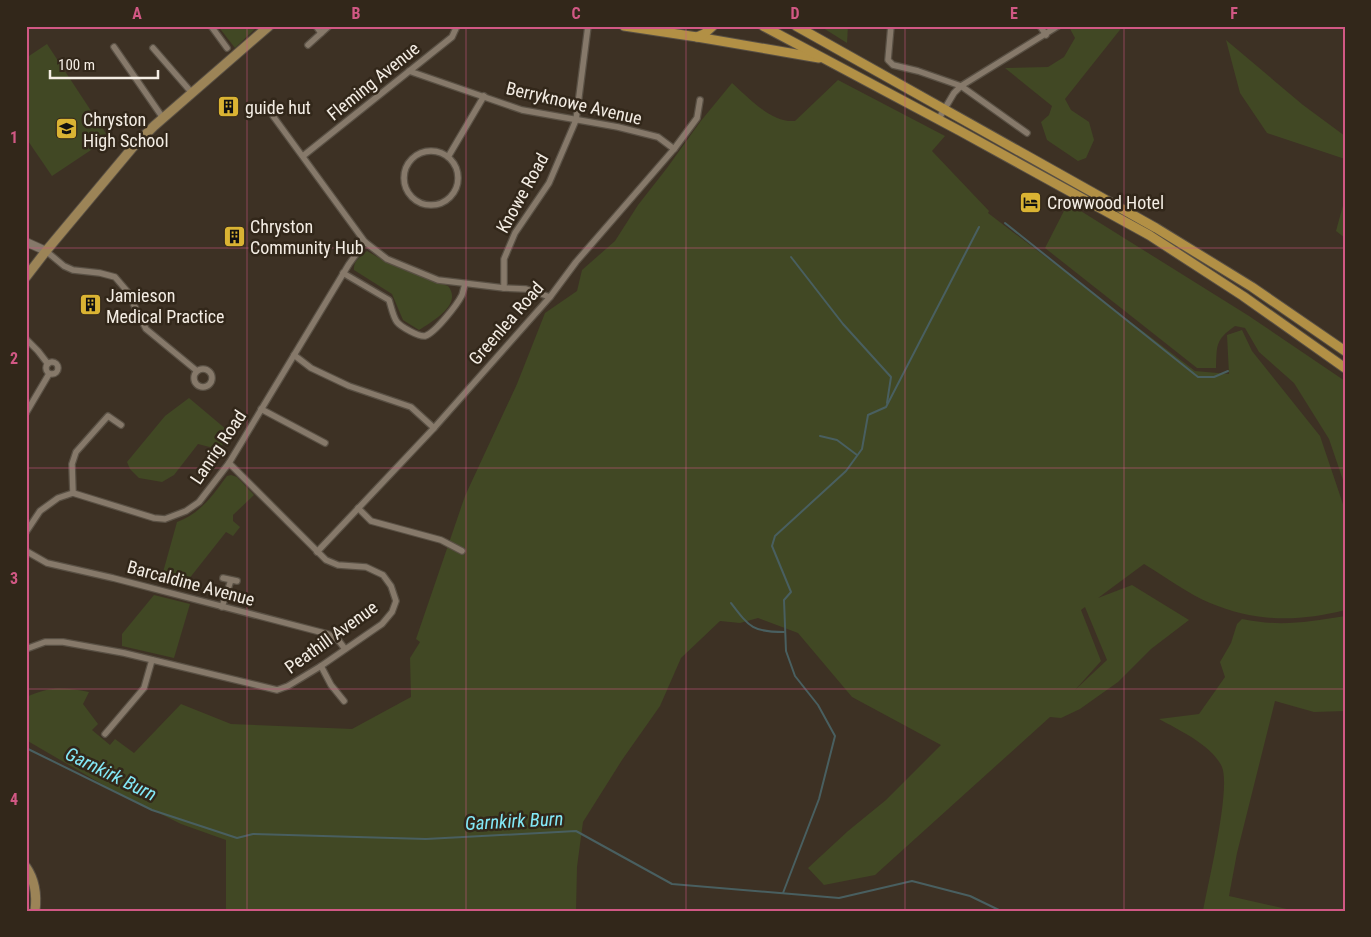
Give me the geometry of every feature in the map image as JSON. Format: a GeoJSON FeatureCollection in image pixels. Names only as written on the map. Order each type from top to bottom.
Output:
{"type":"FeatureCollection","features":[{"type":"Feature","properties":{"kind":"main road"},"geometry":{"type":"LineString","coordinates":[[26,277],[132,147],[269,26]]}},
{"type":"Feature","properties":{"kind":"main road"},"geometry":{"type":"LineString","coordinates":[[624,26],[829,60]]}},
{"type":"Feature","properties":{"kind":"main road"},"geometry":{"type":"LineString","coordinates":[[697,37],[713,26]]}},
{"type":"Feature","properties":{"kind":"main road"},"geometry":{"type":"LineString","coordinates":[[763,26],[960,131],[1148,235],[1243,296],[1345,368]]}},
{"type":"Feature","properties":{"kind":"main road"},"geometry":{"type":"LineString","coordinates":[[796,26],[1156,228],[1252,286],[1345,351]]}},
{"type":"Feature","properties":{"kind":"main road"},"geometry":{"type":"LineString","coordinates":[[26,867],[34,882],[37,896],[35,911]]}},
{"type":"Feature","properties":{"kind":"street"},"geometry":{"type":"LineString","coordinates":[[211,26],[227,48]]}},
{"type":"Feature","properties":{"kind":"street"},"geometry":{"type":"LineString","coordinates":[[316,26],[321,33]]}},
{"type":"Feature","properties":{"kind":"street"},"geometry":{"type":"LineString","coordinates":[[308,45],[329,26]]}},
{"type":"Feature","properties":{"kind":"street","name":"Fleming Avenue"},"geometry":{"type":"LineString","coordinates":[[303,156],[452,37],[457,26]]}},
{"type":"Feature","properties":{"kind":"street","name":"Knowe Road"},"geometry":{"type":"LineString","coordinates":[[504,288],[504,260],[515,233],[548,183],[576,120],[588,26]]}},
{"type":"Feature","properties":{"kind":"street"},"geometry":{"type":"LineString","coordinates":[[891,26],[888,60],[893,65],[918,71],[961,86],[1027,133]]}},
{"type":"Feature","properties":{"kind":"street"},"geometry":{"type":"LineString","coordinates":[[1040,26],[1046,35]]}},
{"type":"Feature","properties":{"kind":"street"},"geometry":{"type":"LineString","coordinates":[[938,120],[954,93],[961,86],[1058,26]]}},
{"type":"Feature","properties":{"kind":"street"},"geometry":{"type":"LineString","coordinates":[[114,47],[163,118]]}},
{"type":"Feature","properties":{"kind":"street"},"geometry":{"type":"LineString","coordinates":[[153,48],[192,93]]}},
{"type":"Feature","properties":{"kind":"street","name":"Berryknowe Avenue"},"geometry":{"type":"LineString","coordinates":[[409,71],[522,110],[618,127],[658,137],[674,149]]}},
{"type":"Feature","properties":{"kind":"street"},"geometry":{"type":"LineString","coordinates":[[448,156],[484,96]]}},
{"type":"Feature","properties":{"kind":"street","name":"Greenlea Road"},"geometry":{"type":"LineString","coordinates":[[317,552],[434,428],[550,296],[576,262],[674,149],[697,118],[700,100]]}},
{"type":"Feature","properties":{"kind":"street"},"geometry":{"type":"LineString","coordinates":[[273,116],[366,242],[387,259],[438,280],[526,289],[550,296]]}},
{"type":"Feature","properties":{"kind":"street"},"geometry":{"type":"LineString","coordinates":[[432,150],[448,156],[455,164],[458,173],[459,181],[453,194],[446,201],[436,205],[426,205],[417,201],[406,190],[404,176],[409,162],[420,153],[432,150]]}},
{"type":"Feature","properties":{"kind":"street"},"geometry":{"type":"LineString","coordinates":[[26,242],[46,251],[64,266],[73,270],[115,277],[127,291],[146,329],[197,371]]}},
{"type":"Feature","properties":{"kind":"street","name":"Lanrig Road"},"geometry":{"type":"LineString","coordinates":[[73,494],[154,518],[165,519],[186,512],[199,502],[229,462],[343,274],[366,242]]}},
{"type":"Feature","properties":{"kind":"street"},"geometry":{"type":"LineString","coordinates":[[343,274],[389,300],[397,322],[412,333],[421,336],[426,336],[434,330],[461,296],[465,284]]}},
{"type":"Feature","properties":{"kind":"street"},"geometry":{"type":"LineString","coordinates":[[26,339],[48,364]]}},
{"type":"Feature","properties":{"kind":"street"},"geometry":{"type":"LineString","coordinates":[[294,355],[311,368],[348,386],[411,407],[434,428]]}},
{"type":"Feature","properties":{"kind":"street"},"geometry":{"type":"LineString","coordinates":[[48,364],[52,362],[58,366],[57,373],[49,374]]}},
{"type":"Feature","properties":{"kind":"street"},"geometry":{"type":"LineString","coordinates":[[48,364],[46,370],[49,374]]}},
{"type":"Feature","properties":{"kind":"street"},"geometry":{"type":"LineString","coordinates":[[26,412],[49,374]]}},
{"type":"Feature","properties":{"kind":"street"},"geometry":{"type":"LineString","coordinates":[[262,409],[325,443]]}},
{"type":"Feature","properties":{"kind":"street"},"geometry":{"type":"LineString","coordinates":[[26,532],[40,511],[58,498],[73,494],[72,464],[76,452],[108,416],[121,425]]}},
{"type":"Feature","properties":{"kind":"street","name":"Peathill Avenue"},"geometry":{"type":"LineString","coordinates":[[26,649],[45,642],[63,642],[152,660],[277,690],[288,686],[321,666],[382,624],[392,612],[396,601],[391,586],[383,575],[366,566],[338,565],[326,560],[229,462]]}},
{"type":"Feature","properties":{"kind":"street"},"geometry":{"type":"LineString","coordinates":[[358,508],[371,520],[441,540],[462,551]]}},
{"type":"Feature","properties":{"kind":"street","name":"Barcaldine Avenue"},"geometry":{"type":"LineString","coordinates":[[26,551],[47,564],[113,578],[222,608],[328,634],[339,640],[345,649]]}},
{"type":"Feature","properties":{"kind":"street"},"geometry":{"type":"LineString","coordinates":[[222,608],[234,580],[223,578]]}},
{"type":"Feature","properties":{"kind":"street"},"geometry":{"type":"LineString","coordinates":[[105,734],[144,688],[152,660]]}},
{"type":"Feature","properties":{"kind":"street"},"geometry":{"type":"LineString","coordinates":[[321,666],[331,685],[344,700]]}},
{"type":"Feature","properties":{"kind":"green space"},"geometry":{"type":"Polygon","coordinates":[[[218,26],[258,26],[235,48],[218,26]]]}},
{"type":"Feature","properties":{"kind":"green space"},"geometry":{"type":"Polygon","coordinates":[[[820,26],[848,26],[847,43],[820,26]]]}},
{"type":"Feature","properties":{"kind":"green space"},"geometry":{"type":"Polygon","coordinates":[[[1070,26],[1123,26],[1065,99],[1071,110],[1089,122],[1094,140],[1086,158],[1078,161],[1047,140],[1041,122],[1049,115],[1052,106],[1005,68],[1048,67],[1064,57],[1075,38],[1070,26]]]}},
{"type":"Feature","properties":{"kind":"green space"},"geometry":{"type":"Polygon","coordinates":[[[1226,40],[1303,105],[1345,136],[1345,159],[1267,133],[1240,93],[1226,40]]]}},
{"type":"Feature","properties":{"kind":"green space"},"geometry":{"type":"Polygon","coordinates":[[[47,44],[109,138],[52,176],[26,138],[26,58],[47,44]]]}},
{"type":"Feature","properties":{"kind":"green space"},"geometry":{"type":"Polygon","coordinates":[[[838,80],[945,136],[932,151],[989,211],[988,213],[1195,371],[1229,374],[1227,335],[1242,330],[1252,351],[1320,436],[1345,510],[1345,610],[1310,617],[1293,618],[1260,617],[1243,614],[1202,600],[1144,564],[1098,598],[1132,585],[1189,620],[1151,649],[1118,682],[1080,709],[1061,718],[1050,717],[875,875],[824,885],[808,868],[848,831],[886,800],[941,745],[852,697],[798,633],[758,618],[740,623],[720,621],[681,658],[660,706],[622,760],[583,822],[577,867],[576,911],[226,911],[226,840],[181,824],[105,786],[26,740],[26,697],[50,689],[64,688],[89,692],[83,704],[98,724],[92,730],[110,745],[115,739],[134,753],[181,704],[231,724],[352,729],[411,697],[410,658],[420,642],[416,639],[465,496],[517,384],[545,313],[577,291],[582,270],[615,241],[638,205],[700,122],[732,83],[769,114],[786,121],[795,121],[838,80]],[[1085,607],[1081,610],[1101,661],[1075,690],[1107,660],[1085,607]]]}},
{"type":"Feature","properties":{"kind":"green space"},"geometry":{"type":"Polygon","coordinates":[[[1345,198],[1345,238],[1336,231],[1345,198]]]}},
{"type":"Feature","properties":{"kind":"green space"},"geometry":{"type":"Polygon","coordinates":[[[1068,203],[1249,316],[1345,381],[1345,486],[1329,439],[1294,383],[1259,352],[1245,328],[1235,326],[1220,339],[1217,348],[1216,368],[1197,368],[1045,248],[1068,203]]]}},
{"type":"Feature","properties":{"kind":"green space"},"geometry":{"type":"Polygon","coordinates":[[[367,251],[388,263],[448,286],[452,293],[449,305],[438,317],[419,330],[403,320],[392,294],[354,270],[356,261],[367,251]]]}},
{"type":"Feature","properties":{"kind":"green space"},"geometry":{"type":"Polygon","coordinates":[[[189,398],[227,430],[221,450],[198,444],[174,475],[162,482],[139,478],[130,469],[127,462],[165,416],[189,398]]]}},
{"type":"Feature","properties":{"kind":"green space"},"geometry":{"type":"Polygon","coordinates":[[[227,476],[237,477],[254,495],[233,515],[233,521],[240,527],[233,536],[226,532],[181,589],[160,583],[177,522],[199,509],[227,476]]]}},
{"type":"Feature","properties":{"kind":"green space"},"geometry":{"type":"Polygon","coordinates":[[[154,595],[190,604],[174,658],[122,646],[122,634],[154,595]]]}},
{"type":"Feature","properties":{"kind":"green space"},"geometry":{"type":"Polygon","coordinates":[[[1345,616],[1345,711],[1314,712],[1275,701],[1237,853],[1229,896],[1296,911],[1203,911],[1214,859],[1224,795],[1222,767],[1218,759],[1203,745],[1159,719],[1199,714],[1225,677],[1220,662],[1231,643],[1237,624],[1242,619],[1281,623],[1306,622],[1345,616]]]}},
{"type":"Feature","properties":{"kind":"waterway"},"geometry":{"type":"LineString","coordinates":[[1005,223],[1198,377],[1214,377],[1228,371]]}},
{"type":"Feature","properties":{"kind":"waterway"},"geometry":{"type":"LineString","coordinates":[[783,893],[819,799],[835,736],[818,705],[795,676],[786,651],[784,600],[791,592],[772,546],[775,536],[846,471],[862,449],[868,415],[886,407],[979,227]]}},
{"type":"Feature","properties":{"kind":"waterway"},"geometry":{"type":"LineString","coordinates":[[791,257],[843,324],[891,377],[887,403]]}},
{"type":"Feature","properties":{"kind":"waterway"},"geometry":{"type":"LineString","coordinates":[[820,436],[837,440],[857,455]]}},
{"type":"Feature","properties":{"kind":"waterway"},"geometry":{"type":"LineString","coordinates":[[731,603],[753,627],[765,631],[784,632]]}},
{"type":"Feature","properties":{"kind":"waterway","name":"Garnkirk Burn"},"geometry":{"type":"LineString","coordinates":[[26,748],[152,810],[237,838],[253,834],[426,839],[576,831],[672,884],[839,898],[912,881],[970,896],[1001,911]]}},
{"type":"Feature","properties":{"kind":"place","name":"guide hut"},"geometry":{"type":"Point","coordinates":[229,107]}},
{"type":"Feature","properties":{"kind":"place","name":"Chryston High School"},"geometry":{"type":"Point","coordinates":[67,129]}},
{"type":"Feature","properties":{"kind":"place","name":"Crowwood Hotel"},"geometry":{"type":"Point","coordinates":[1031,202]}},
{"type":"Feature","properties":{"kind":"place","name":"Chryston Community Hub"},"geometry":{"type":"Point","coordinates":[234,236]}},
{"type":"Feature","properties":{"kind":"place","name":"Jamieson Medical Practice"},"geometry":{"type":"Point","coordinates":[90,305]}}]}
